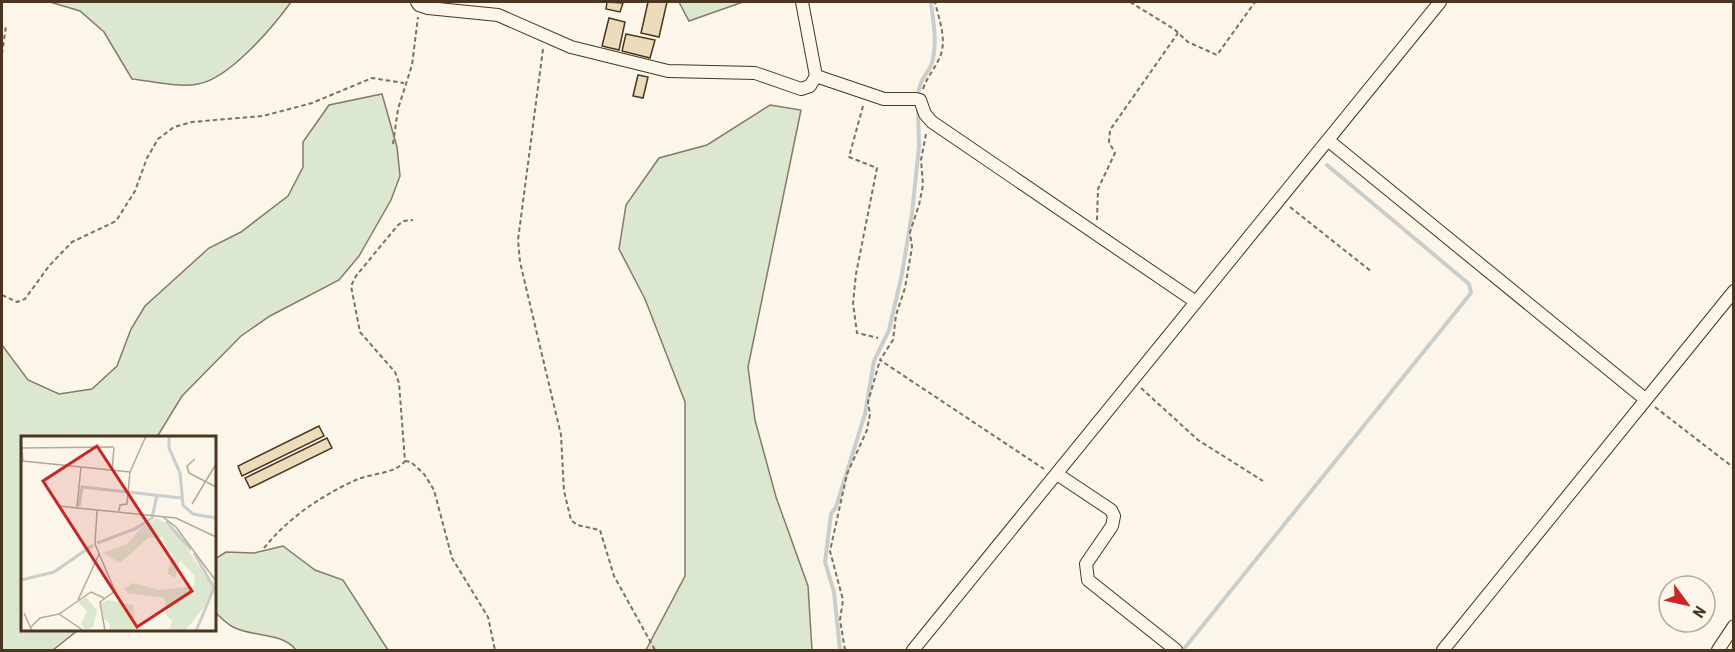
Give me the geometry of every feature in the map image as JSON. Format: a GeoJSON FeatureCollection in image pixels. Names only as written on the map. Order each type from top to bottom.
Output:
{"type":"FeatureCollection","features":[{"type":"Feature","properties":{"kind":"street"},"geometry":{"type":"LineString","coordinates":[[419,4],[488,12],[522,23],[583,51],[668,71],[755,73],[801,89],[810,86],[816,76],[802,2]]}},
{"type":"Feature","properties":{"kind":"street"},"geometry":{"type":"LineString","coordinates":[[914,651],[1440,2]]}},
{"type":"Feature","properties":{"kind":"street"},"geometry":{"type":"LineString","coordinates":[[816,76],[867,94],[892,100],[920,100],[929,120],[1196,302]]}},
{"type":"Feature","properties":{"kind":"street"},"geometry":{"type":"LineString","coordinates":[[1329,141],[1645,399]]}},
{"type":"Feature","properties":{"kind":"street"},"geometry":{"type":"LineString","coordinates":[[1450,648],[1645,399],[1734,291]]}},
{"type":"Feature","properties":{"kind":"street"},"geometry":{"type":"LineString","coordinates":[[1057,474],[1110,510],[1114,516],[1112,526],[1086,564],[1088,580],[1176,651]]}},
{"type":"Feature","properties":{"kind":"street"},"geometry":{"type":"LineString","coordinates":[[1718,651],[1734,626]]}},
{"type":"Feature","properties":{"kind":"path"},"geometry":{"type":"LineString","coordinates":[[920,100],[927,78],[940,57],[942,28],[935,2]]}},
{"type":"Feature","properties":{"kind":"path"},"geometry":{"type":"LineString","coordinates":[[1130,2],[1202,50],[1217,55],[1255,2]]}},
{"type":"Feature","properties":{"kind":"path"},"geometry":{"type":"LineString","coordinates":[[393,144],[404,83],[412,65],[419,4]]}},
{"type":"Feature","properties":{"kind":"path"},"geometry":{"type":"LineString","coordinates":[[2,54],[6,26]]}},
{"type":"Feature","properties":{"kind":"path"},"geometry":{"type":"LineString","coordinates":[[1090,230],[1097,218],[1098,189],[1115,153],[1109,142],[1110,130],[1178,33]]}},
{"type":"Feature","properties":{"kind":"path"},"geometry":{"type":"LineString","coordinates":[[544,34],[518,240],[520,262],[561,435],[564,491],[571,520],[577,525],[600,530],[614,576],[655,651]]}},
{"type":"Feature","properties":{"kind":"path"},"geometry":{"type":"LineString","coordinates":[[2,295],[17,302],[25,299],[49,266],[72,242],[116,221],[135,190],[147,158],[158,139],[174,127],[192,122],[263,116],[312,103],[372,78],[404,83]]}},
{"type":"Feature","properties":{"kind":"path"},"geometry":{"type":"LineString","coordinates":[[867,94],[849,155],[853,161],[874,165],[877,168],[854,303],[857,333],[878,338]]}},
{"type":"Feature","properties":{"kind":"path"},"geometry":{"type":"LineString","coordinates":[[845,651],[840,620],[843,600],[830,551],[847,474],[867,430],[870,414],[868,402],[880,360],[893,340],[896,315],[905,288],[912,247],[910,232],[920,201],[922,154],[929,120]]}},
{"type":"Feature","properties":{"kind":"path"},"geometry":{"type":"LineString","coordinates":[[1281,200],[1372,272]]}},
{"type":"Feature","properties":{"kind":"path"},"geometry":{"type":"LineString","coordinates":[[405,461],[399,383],[395,372],[360,332],[351,286],[356,276],[398,225],[404,220],[413,220]]}},
{"type":"Feature","properties":{"kind":"path"},"geometry":{"type":"LineString","coordinates":[[880,360],[1041,468],[1057,474]]}},
{"type":"Feature","properties":{"kind":"path"},"geometry":{"type":"LineString","coordinates":[[1133,380],[1198,440],[1263,481]]}},
{"type":"Feature","properties":{"kind":"path"},"geometry":{"type":"LineString","coordinates":[[1645,399],[1734,468]]}},
{"type":"Feature","properties":{"kind":"path"},"geometry":{"type":"LineString","coordinates":[[264,548],[294,516],[313,504],[358,480],[397,468],[405,461]]}},
{"type":"Feature","properties":{"kind":"path"},"geometry":{"type":"LineString","coordinates":[[405,461],[411,462],[434,490],[452,558],[488,617],[495,651]]}},
{"type":"Feature","properties":{"kind":"green space"},"geometry":{"type":"Polygon","coordinates":[[[50,2],[291,2],[262,38],[223,73],[198,84],[182,85],[132,79],[104,32],[80,11],[50,2]]]}},
{"type":"Feature","properties":{"kind":"green space"},"geometry":{"type":"Polygon","coordinates":[[[679,2],[743,2],[689,21],[679,2]]]}},
{"type":"Feature","properties":{"kind":"green space"},"geometry":{"type":"Polygon","coordinates":[[[382,94],[397,147],[400,176],[391,200],[359,256],[339,280],[270,316],[241,336],[182,396],[158,436],[21,436],[21,631],[77,631],[53,650],[2,650],[2,345],[28,380],[59,394],[92,389],[117,366],[131,329],[145,306],[209,248],[241,232],[288,196],[303,167],[303,142],[329,105],[382,94]]]}},
{"type":"Feature","properties":{"kind":"green space"},"geometry":{"type":"Polygon","coordinates":[[[770,105],[801,110],[748,367],[755,420],[776,497],[808,586],[812,650],[646,650],[685,576],[685,402],[645,299],[619,249],[626,205],[659,158],[707,145],[770,105]]]}},
{"type":"Feature","properties":{"kind":"green space"},"geometry":{"type":"Polygon","coordinates":[[[283,546],[315,570],[343,580],[388,650],[296,650],[283,640],[240,630],[226,622],[216,613],[216,558],[226,552],[254,553],[283,546]]]}},
{"type":"Feature","properties":{"kind":"building"},"geometry":{"type":"Polygon","coordinates":[[[607,2],[623,3],[620,12],[606,9],[607,2]]]}},
{"type":"Feature","properties":{"kind":"building"},"geometry":{"type":"Polygon","coordinates":[[[648,2],[667,2],[659,37],[641,33],[648,2]]]}},
{"type":"Feature","properties":{"kind":"building"},"geometry":{"type":"Polygon","coordinates":[[[609,18],[625,22],[619,50],[602,46],[609,18]]]}},
{"type":"Feature","properties":{"kind":"building"},"geometry":{"type":"Polygon","coordinates":[[[626,34],[655,40],[650,58],[622,51],[626,34]]]}},
{"type":"Feature","properties":{"kind":"building"},"geometry":{"type":"Polygon","coordinates":[[[638,75],[648,77],[643,98],[633,96],[638,75]]]}},
{"type":"Feature","properties":{"kind":"building"},"geometry":{"type":"Polygon","coordinates":[[[319,426],[324,436],[242,476],[238,466],[319,426]]]}},
{"type":"Feature","properties":{"kind":"building"},"geometry":{"type":"Polygon","coordinates":[[[327,438],[332,448],[250,488],[245,478],[327,438]]]}},
{"type":"Feature","properties":{"kind":"waterway"},"geometry":{"type":"LineString","coordinates":[[918,98],[920,84],[932,64],[935,45],[931,2]]}},
{"type":"Feature","properties":{"kind":"waterway"},"geometry":{"type":"LineString","coordinates":[[840,650],[834,592],[825,562],[831,514],[836,507],[865,414],[874,361],[889,330],[902,274],[912,213],[919,147],[918,109]]}},
{"type":"Feature","properties":{"kind":"waterway"},"geometry":{"type":"LineString","coordinates":[[1183,650],[1471,293],[1469,284],[1327,165]]}}]}
